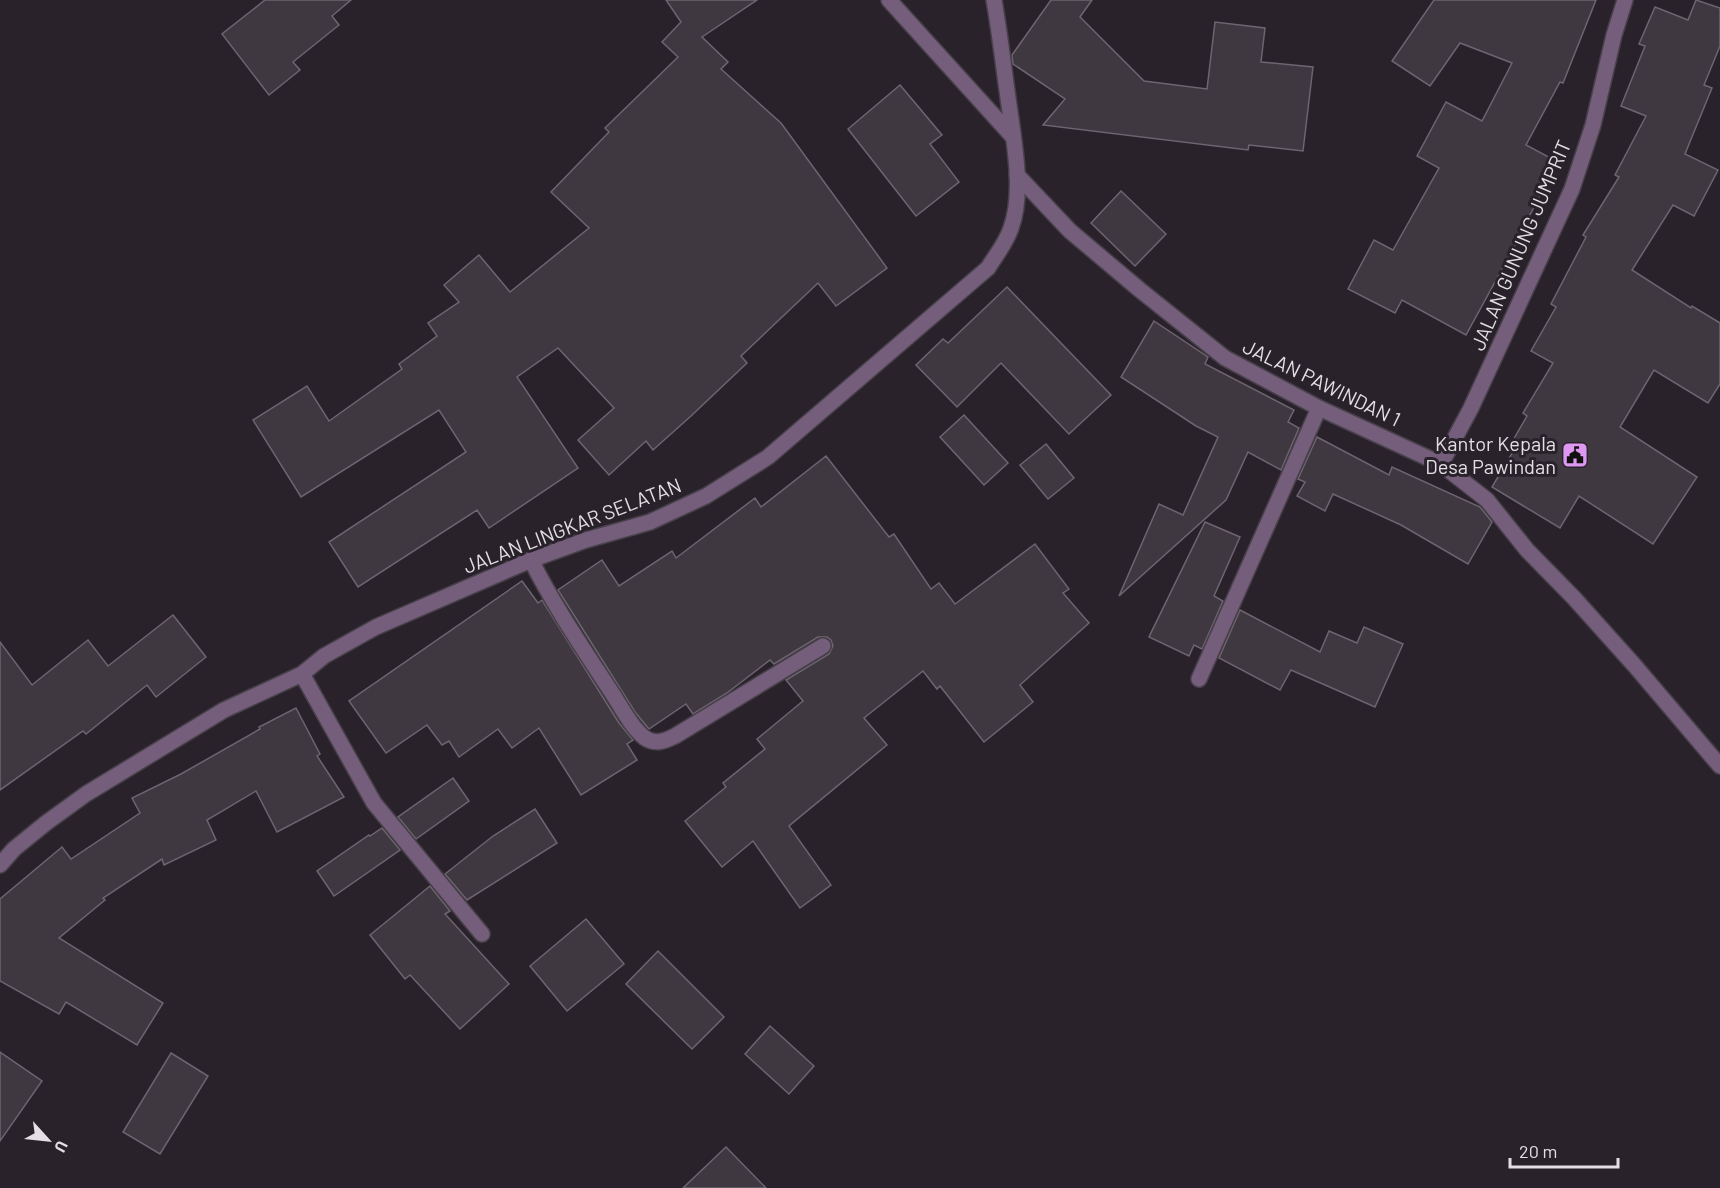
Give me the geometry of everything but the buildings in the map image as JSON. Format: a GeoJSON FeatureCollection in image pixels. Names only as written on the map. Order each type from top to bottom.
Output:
{"type":"FeatureCollection","features":[{"type":"Feature","properties":{"kind":"street"},"geometry":{"type":"LineString","coordinates":[[889,0],[1013,137]]}},
{"type":"Feature","properties":{"kind":"street","name":"JALAN LINGKAR SELATAN"},"geometry":{"type":"LineString","coordinates":[[0,865],[14,849],[86,794],[224,710],[302,674],[324,656],[376,627],[531,560],[586,540],[650,522],[706,496],[768,457],[988,268],[1011,227],[1016,202],[1017,175],[994,0]]}},
{"type":"Feature","properties":{"kind":"street","name":"JALAN GUNUNG JUMPRIT"},"geometry":{"type":"LineString","coordinates":[[1441,464],[1471,408],[1572,189],[1593,125],[1614,35],[1625,0]]}},
{"type":"Feature","properties":{"kind":"street","name":"JALAN PAWINDAN 1"},"geometry":{"type":"LineString","coordinates":[[1017,175],[1070,231],[1225,358],[1319,408],[1441,464],[1487,500],[1527,550],[1635,666],[1720,766]]}},
{"type":"Feature","properties":{"kind":"street"},"geometry":{"type":"LineString","coordinates":[[1199,679],[1319,408]]}},
{"type":"Feature","properties":{"kind":"street"},"geometry":{"type":"LineString","coordinates":[[531,560],[547,591],[578,640],[635,728],[646,739],[661,742],[675,736],[823,646]]}},
{"type":"Feature","properties":{"kind":"street"},"geometry":{"type":"LineString","coordinates":[[302,674],[379,810],[482,934]]}},
{"type":"Feature","properties":{"kind":"place","name":"Kantor Kepala Desa Pawindan"},"geometry":{"type":"Point","coordinates":[1575,455]}}]}
